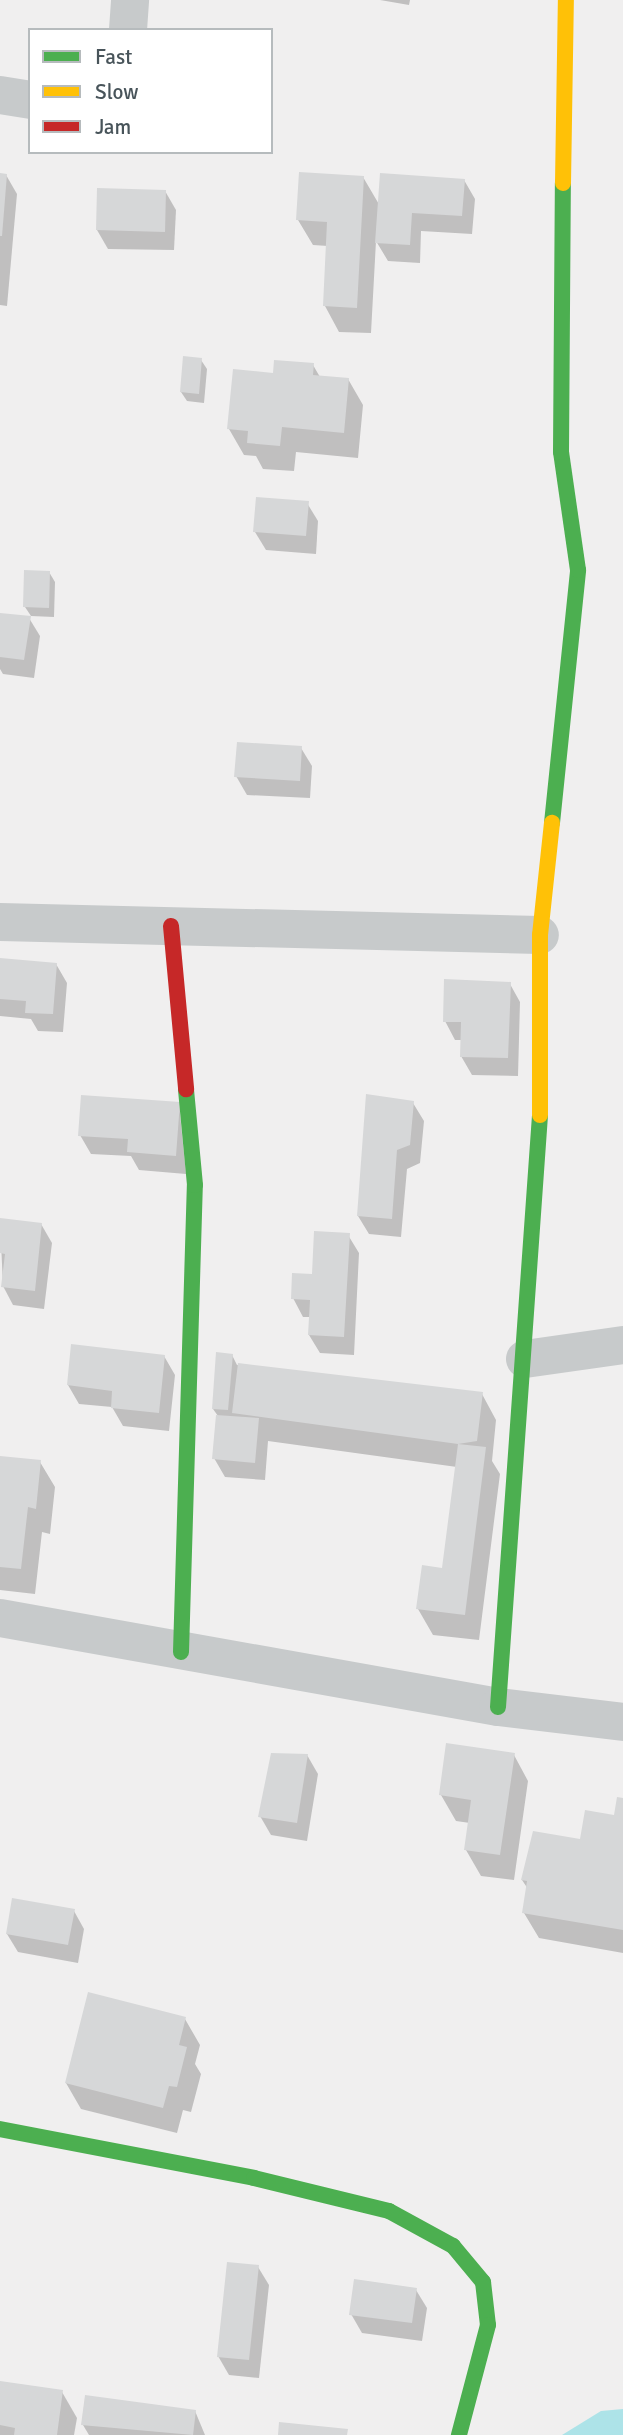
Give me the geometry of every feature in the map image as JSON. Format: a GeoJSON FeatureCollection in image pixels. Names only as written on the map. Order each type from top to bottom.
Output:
{"type":"FeatureCollection","features":[{"type":"Feature","properties":{"kind":"street"},"geometry":{"type":"LineString","coordinates":[[128,28],[130,0]]}},
{"type":"Feature","properties":{"kind":"street"},"geometry":{"type":"LineString","coordinates":[[498,1707],[540,1125],[540,935],[578,570],[560,419],[566,0]]}},
{"type":"Feature","properties":{"kind":"street"},"geometry":{"type":"LineString","coordinates":[[0,95],[28,100]]}},
{"type":"Feature","properties":{"kind":"street"},"geometry":{"type":"LineString","coordinates":[[0,922],[540,935]]}},
{"type":"Feature","properties":{"kind":"street"},"geometry":{"type":"LineString","coordinates":[[171,926],[195,1185],[181,1652]]}},
{"type":"Feature","properties":{"kind":"street"},"geometry":{"type":"LineString","coordinates":[[525,1359],[623,1345]]}},
{"type":"Feature","properties":{"kind":"street"},"geometry":{"type":"LineString","coordinates":[[0,1618],[498,1707],[623,1722]]}},
{"type":"Feature","properties":{"kind":"street"},"geometry":{"type":"LineString","coordinates":[[0,2129],[254,2178],[389,2211],[453,2246],[483,2282],[488,2325],[459,2435]]}},
{"type":"Feature","properties":{"kind":"water"},"geometry":{"type":"Polygon","coordinates":[[[623,2409],[623,2435],[562,2435],[601,2411],[623,2409]]]}},
{"type":"Feature","properties":{"kind":"building"},"geometry":{"type":"Polygon","coordinates":[[[299,172],[364,176],[357,308],[323,306],[327,222],[296,220],[299,172]]]}},
{"type":"Feature","properties":{"kind":"building"},"geometry":{"type":"Polygon","coordinates":[[[0,173],[7,174],[2,236],[0,236],[0,173]]]}},
{"type":"Feature","properties":{"kind":"building"},"geometry":{"type":"Polygon","coordinates":[[[380,173],[465,179],[462,216],[412,213],[410,245],[375,243],[380,173]]]}},
{"type":"Feature","properties":{"kind":"building"},"geometry":{"type":"Polygon","coordinates":[[[97,188],[166,190],[165,232],[96,230],[97,188]]]}},
{"type":"Feature","properties":{"kind":"building"},"geometry":{"type":"Polygon","coordinates":[[[183,356],[202,358],[199,394],[180,392],[183,356]]]}},
{"type":"Feature","properties":{"kind":"building"},"geometry":{"type":"Polygon","coordinates":[[[274,360],[314,363],[313,375],[349,378],[344,433],[282,427],[280,446],[247,443],[248,431],[227,429],[233,369],[273,373],[274,360]]]}},
{"type":"Feature","properties":{"kind":"building"},"geometry":{"type":"Polygon","coordinates":[[[256,497],[309,501],[306,536],[253,532],[256,497]]]}},
{"type":"Feature","properties":{"kind":"building"},"geometry":{"type":"Polygon","coordinates":[[[24,570],[50,571],[49,608],[23,607],[24,570]]]}},
{"type":"Feature","properties":{"kind":"building"},"geometry":{"type":"Polygon","coordinates":[[[0,613],[31,616],[24,660],[0,657],[0,613]]]}},
{"type":"Feature","properties":{"kind":"building"},"geometry":{"type":"Polygon","coordinates":[[[237,742],[302,746],[300,781],[234,777],[237,742]]]}},
{"type":"Feature","properties":{"kind":"building"},"geometry":{"type":"Polygon","coordinates":[[[0,958],[57,963],[53,1014],[25,1013],[26,1001],[0,999],[0,958]]]}},
{"type":"Feature","properties":{"kind":"building"},"geometry":{"type":"Polygon","coordinates":[[[444,979],[511,982],[508,1058],[460,1057],[461,1022],[443,1022],[444,979]]]}},
{"type":"Feature","properties":{"kind":"building"},"geometry":{"type":"Polygon","coordinates":[[[366,1094],[414,1101],[410,1145],[397,1150],[392,1219],[357,1216],[366,1094]]]}},
{"type":"Feature","properties":{"kind":"building"},"geometry":{"type":"Polygon","coordinates":[[[81,1095],[180,1102],[176,1156],[127,1152],[128,1139],[78,1136],[81,1095]]]}},
{"type":"Feature","properties":{"kind":"building"},"geometry":{"type":"Polygon","coordinates":[[[0,1218],[42,1223],[35,1291],[1,1287],[5,1254],[0,1253],[0,1218]]]}},
{"type":"Feature","properties":{"kind":"building"},"geometry":{"type":"Polygon","coordinates":[[[314,1231],[350,1233],[344,1337],[308,1335],[310,1300],[291,1299],[292,1273],[312,1274],[314,1231]]]}},
{"type":"Feature","properties":{"kind":"building"},"geometry":{"type":"Polygon","coordinates":[[[71,1344],[165,1355],[159,1413],[111,1408],[112,1391],[67,1385],[71,1344]]]}},
{"type":"Feature","properties":{"kind":"building"},"geometry":{"type":"Polygon","coordinates":[[[216,1352],[233,1354],[228,1410],[212,1409],[216,1352]]]}},
{"type":"Feature","properties":{"kind":"building"},"geometry":{"type":"Polygon","coordinates":[[[238,1363],[483,1392],[477,1441],[458,1444],[232,1413],[238,1363]]]}},
{"type":"Feature","properties":{"kind":"building"},"geometry":{"type":"Polygon","coordinates":[[[216,1415],[259,1418],[255,1463],[212,1459],[216,1415]]]}},
{"type":"Feature","properties":{"kind":"building"},"geometry":{"type":"Polygon","coordinates":[[[458,1444],[486,1447],[465,1615],[416,1609],[422,1565],[442,1568],[458,1444]]]}},
{"type":"Feature","properties":{"kind":"building"},"geometry":{"type":"Polygon","coordinates":[[[0,1456],[41,1460],[36,1509],[28,1507],[21,1569],[0,1567],[0,1456]]]}},
{"type":"Feature","properties":{"kind":"building"},"geometry":{"type":"Polygon","coordinates":[[[446,1743],[515,1753],[500,1855],[464,1850],[471,1800],[439,1795],[446,1743]]]}},
{"type":"Feature","properties":{"kind":"building"},"geometry":{"type":"Polygon","coordinates":[[[271,1753],[308,1754],[297,1823],[258,1817],[271,1753]]]}},
{"type":"Feature","properties":{"kind":"building"},"geometry":{"type":"Polygon","coordinates":[[[617,1797],[623,1798],[623,1930],[522,1913],[527,1881],[521,1880],[533,1831],[580,1839],[585,1810],[614,1815],[617,1797]]]}},
{"type":"Feature","properties":{"kind":"building"},"geometry":{"type":"Polygon","coordinates":[[[12,1898],[75,1909],[68,1945],[6,1934],[12,1898]]]}},
{"type":"Feature","properties":{"kind":"building"},"geometry":{"type":"Polygon","coordinates":[[[88,1992],[186,2017],[179,2045],[187,2047],[177,2087],[169,2086],[163,2108],[65,2083],[88,1992]]]}},
{"type":"Feature","properties":{"kind":"building"},"geometry":{"type":"Polygon","coordinates":[[[227,2262],[259,2265],[249,2360],[217,2357],[227,2262]]]}},
{"type":"Feature","properties":{"kind":"building"},"geometry":{"type":"Polygon","coordinates":[[[354,2279],[417,2288],[412,2323],[349,2315],[354,2279]]]}},
{"type":"Feature","properties":{"kind":"building"},"geometry":{"type":"Polygon","coordinates":[[[0,2381],[63,2390],[57,2435],[14,2435],[15,2428],[0,2425],[0,2381]]]}},
{"type":"Feature","properties":{"kind":"building"},"geometry":{"type":"Polygon","coordinates":[[[85,2395],[196,2410],[193,2435],[81,2425],[85,2395]]]}},
{"type":"Feature","properties":{"kind":"building"},"geometry":{"type":"Polygon","coordinates":[[[279,2422],[348,2429],[347,2435],[278,2435],[279,2422]]]}},
{"type":"Feature","properties":{"kind":"traffic: fast"},"geometry":{"type":"LineString","coordinates":[[552,823],[578,570],[561,452],[563,183]]}},
{"type":"Feature","properties":{"kind":"traffic: fast"},"geometry":{"type":"LineString","coordinates":[[181,1652],[195,1185],[186,1089]]}},
{"type":"Feature","properties":{"kind":"traffic: fast"},"geometry":{"type":"LineString","coordinates":[[498,1707],[540,1115]]}},
{"type":"Feature","properties":{"kind":"traffic: fast"},"geometry":{"type":"LineString","coordinates":[[0,2129],[254,2178],[389,2211],[453,2246],[483,2282],[488,2325],[459,2435]]}},
{"type":"Feature","properties":{"kind":"traffic: slow"},"geometry":{"type":"LineString","coordinates":[[563,183],[566,0]]}},
{"type":"Feature","properties":{"kind":"traffic: slow"},"geometry":{"type":"LineString","coordinates":[[540,1115],[540,935],[552,823]]}},
{"type":"Feature","properties":{"kind":"traffic: jam"},"geometry":{"type":"LineString","coordinates":[[171,926],[186,1089]]}}]}
